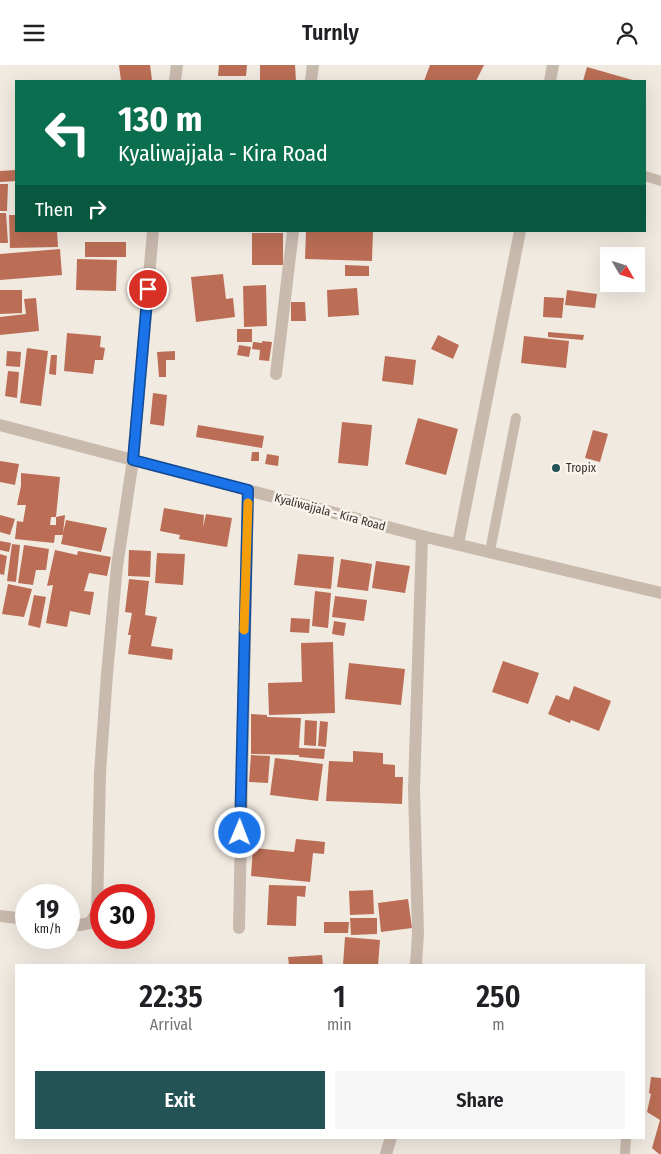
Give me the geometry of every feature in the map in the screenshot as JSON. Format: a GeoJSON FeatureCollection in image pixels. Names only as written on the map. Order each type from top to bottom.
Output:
{"type":"FeatureCollection","features":[{"type":"Feature","properties":{"kind":"street"},"geometry":{"type":"LineString","coordinates":[[175,80],[177,65]]}},
{"type":"Feature","properties":{"kind":"street"},"geometry":{"type":"LineString","coordinates":[[311,80],[313,65]]}},
{"type":"Feature","properties":{"kind":"street"},"geometry":{"type":"LineString","coordinates":[[550,80],[554,65]]}},
{"type":"Feature","properties":{"kind":"street"},"geometry":{"type":"LineString","coordinates":[[80,925],[90,923],[97,911],[100,773],[107,674],[117,566],[133,460],[153,232]]}},
{"type":"Feature","properties":{"kind":"street"},"geometry":{"type":"LineString","coordinates":[[276,374],[293,232]]}},
{"type":"Feature","properties":{"kind":"street"},"geometry":{"type":"LineString","coordinates":[[458,544],[520,232]]}},
{"type":"Feature","properties":{"kind":"street","name":"Kyaliwajjala - Kira Road"},"geometry":{"type":"LineString","coordinates":[[0,425],[422,536],[661,593]]}},
{"type":"Feature","properties":{"kind":"street"},"geometry":{"type":"LineString","coordinates":[[239,928],[248,490]]}},
{"type":"Feature","properties":{"kind":"street"},"geometry":{"type":"LineString","coordinates":[[416,964],[418,924],[414,789],[422,536]]}},
{"type":"Feature","properties":{"kind":"street"},"geometry":{"type":"LineString","coordinates":[[0,916],[15,918]]}},
{"type":"Feature","properties":{"kind":"street"},"geometry":{"type":"LineString","coordinates":[[386,1154],[390,1139]]}},
{"type":"Feature","properties":{"kind":"lane"},"geometry":{"type":"LineString","coordinates":[[646,176],[661,181]]}},
{"type":"Feature","properties":{"kind":"lane"},"geometry":{"type":"LineString","coordinates":[[490,551],[516,418]]}},
{"type":"Feature","properties":{"kind":"lane"},"geometry":{"type":"LineString","coordinates":[[625,1154],[626,1139]]}},
{"type":"Feature","properties":{"kind":"building"},"geometry":{"type":"Polygon","coordinates":[[[119,65],[150,65],[152,80],[121,80],[119,65]]]}},
{"type":"Feature","properties":{"kind":"building"},"geometry":{"type":"Polygon","coordinates":[[[219,65],[247,65],[246,76],[218,76],[219,65]]]}},
{"type":"Feature","properties":{"kind":"building"},"geometry":{"type":"Polygon","coordinates":[[[260,65],[295,65],[296,80],[260,80],[260,65]]]}},
{"type":"Feature","properties":{"kind":"building"},"geometry":{"type":"Polygon","coordinates":[[[430,65],[484,65],[476,80],[424,80],[430,65]]]}},
{"type":"Feature","properties":{"kind":"building"},"geometry":{"type":"Polygon","coordinates":[[[587,67],[632,80],[583,80],[587,67]]]}},
{"type":"Feature","properties":{"kind":"building"},"geometry":{"type":"Polygon","coordinates":[[[15,170],[15,181],[0,182],[0,171],[15,170]]]}},
{"type":"Feature","properties":{"kind":"building"},"geometry":{"type":"Polygon","coordinates":[[[0,184],[8,184],[7,211],[0,211],[0,184]]]}},
{"type":"Feature","properties":{"kind":"building"},"geometry":{"type":"Polygon","coordinates":[[[0,213],[6,213],[8,243],[0,243],[0,213]]]}},
{"type":"Feature","properties":{"kind":"building"},"geometry":{"type":"Polygon","coordinates":[[[9,215],[15,215],[15,232],[57,232],[58,247],[10,248],[9,215]]]}},
{"type":"Feature","properties":{"kind":"building"},"geometry":{"type":"Polygon","coordinates":[[[306,232],[373,232],[372,261],[305,259],[306,232]]]}},
{"type":"Feature","properties":{"kind":"building"},"geometry":{"type":"Polygon","coordinates":[[[252,233],[283,233],[283,265],[252,265],[252,233]]]}},
{"type":"Feature","properties":{"kind":"building"},"geometry":{"type":"Polygon","coordinates":[[[85,242],[126,242],[126,257],[85,257],[85,242]]]}},
{"type":"Feature","properties":{"kind":"building"},"geometry":{"type":"Polygon","coordinates":[[[60,249],[62,275],[0,280],[0,254],[60,249]]]}},
{"type":"Feature","properties":{"kind":"building"},"geometry":{"type":"Polygon","coordinates":[[[77,259],[117,260],[116,291],[76,290],[77,259]]]}},
{"type":"Feature","properties":{"kind":"building"},"geometry":{"type":"Polygon","coordinates":[[[345,265],[369,266],[369,276],[345,276],[345,265]]]}},
{"type":"Feature","properties":{"kind":"building"},"geometry":{"type":"Polygon","coordinates":[[[223,274],[226,299],[233,298],[235,317],[196,322],[191,277],[223,274]]]}},
{"type":"Feature","properties":{"kind":"building"},"geometry":{"type":"Polygon","coordinates":[[[266,285],[267,326],[244,327],[243,286],[266,285]]]}},
{"type":"Feature","properties":{"kind":"building"},"geometry":{"type":"Polygon","coordinates":[[[357,288],[359,315],[328,317],[327,290],[357,288]]]}},
{"type":"Feature","properties":{"kind":"building"},"geometry":{"type":"Polygon","coordinates":[[[0,290],[22,290],[22,313],[0,314],[0,290]]]}},
{"type":"Feature","properties":{"kind":"building"},"geometry":{"type":"Polygon","coordinates":[[[567,290],[597,294],[595,308],[565,305],[567,290]]]}},
{"type":"Feature","properties":{"kind":"building"},"geometry":{"type":"Polygon","coordinates":[[[544,297],[564,298],[562,318],[543,317],[544,297]]]}},
{"type":"Feature","properties":{"kind":"building"},"geometry":{"type":"Polygon","coordinates":[[[36,298],[39,331],[0,335],[0,317],[26,314],[24,299],[36,298]]]}},
{"type":"Feature","properties":{"kind":"building"},"geometry":{"type":"Polygon","coordinates":[[[291,302],[305,302],[306,321],[291,321],[291,302]]]}},
{"type":"Feature","properties":{"kind":"building"},"geometry":{"type":"Polygon","coordinates":[[[237,329],[252,329],[252,342],[237,342],[237,329]]]}},
{"type":"Feature","properties":{"kind":"building"},"geometry":{"type":"Polygon","coordinates":[[[548,332],[584,335],[583,340],[548,337],[548,332]]]}},
{"type":"Feature","properties":{"kind":"building"},"geometry":{"type":"Polygon","coordinates":[[[67,333],[101,336],[100,347],[105,348],[103,360],[95,360],[93,374],[64,371],[67,333]]]}},
{"type":"Feature","properties":{"kind":"building"},"geometry":{"type":"Polygon","coordinates":[[[438,335],[459,345],[453,359],[431,349],[438,335]]]}},
{"type":"Feature","properties":{"kind":"building"},"geometry":{"type":"Polygon","coordinates":[[[524,336],[569,341],[566,368],[521,363],[524,336]]]}},
{"type":"Feature","properties":{"kind":"building"},"geometry":{"type":"Polygon","coordinates":[[[262,341],[272,342],[269,361],[259,360],[260,350],[252,349],[253,342],[262,343],[262,341]]]}},
{"type":"Feature","properties":{"kind":"building"},"geometry":{"type":"Polygon","coordinates":[[[239,345],[251,347],[249,357],[237,355],[239,345]]]}},
{"type":"Feature","properties":{"kind":"building"},"geometry":{"type":"Polygon","coordinates":[[[27,348],[48,351],[41,406],[20,403],[27,348]]]}},
{"type":"Feature","properties":{"kind":"building"},"geometry":{"type":"Polygon","coordinates":[[[7,351],[21,352],[20,367],[6,366],[7,351]]]}},
{"type":"Feature","properties":{"kind":"building"},"geometry":{"type":"Polygon","coordinates":[[[175,351],[175,360],[166,360],[166,377],[159,377],[157,352],[175,351]]]}},
{"type":"Feature","properties":{"kind":"building"},"geometry":{"type":"Polygon","coordinates":[[[51,355],[57,355],[56,375],[49,374],[51,355]]]}},
{"type":"Feature","properties":{"kind":"building"},"geometry":{"type":"Polygon","coordinates":[[[385,356],[416,360],[413,385],[382,381],[385,356]]]}},
{"type":"Feature","properties":{"kind":"building"},"geometry":{"type":"Polygon","coordinates":[[[8,371],[19,372],[17,398],[5,396],[8,371]]]}},
{"type":"Feature","properties":{"kind":"building"},"geometry":{"type":"Polygon","coordinates":[[[153,393],[167,395],[164,426],[150,424],[153,393]]]}},
{"type":"Feature","properties":{"kind":"building"},"geometry":{"type":"Polygon","coordinates":[[[418,418],[458,429],[446,475],[405,464],[418,418]]]}},
{"type":"Feature","properties":{"kind":"building"},"geometry":{"type":"Polygon","coordinates":[[[342,422],[372,425],[368,466],[338,463],[342,422]]]}},
{"type":"Feature","properties":{"kind":"building"},"geometry":{"type":"Polygon","coordinates":[[[198,425],[264,436],[262,448],[196,437],[198,425]]]}},
{"type":"Feature","properties":{"kind":"building"},"geometry":{"type":"Polygon","coordinates":[[[593,430],[608,434],[600,462],[585,458],[593,430]]]}},
{"type":"Feature","properties":{"kind":"building"},"geometry":{"type":"Polygon","coordinates":[[[252,452],[259,452],[259,461],[251,461],[252,452]]]}},
{"type":"Feature","properties":{"kind":"building"},"geometry":{"type":"Polygon","coordinates":[[[267,454],[279,456],[278,466],[265,464],[267,454]]]}},
{"type":"Feature","properties":{"kind":"building"},"geometry":{"type":"Polygon","coordinates":[[[0,461],[19,464],[15,485],[0,482],[0,461]]]}},
{"type":"Feature","properties":{"kind":"building"},"geometry":{"type":"Polygon","coordinates":[[[21,473],[60,477],[56,517],[65,515],[63,533],[66,520],[107,528],[101,552],[61,544],[63,535],[55,535],[54,543],[15,539],[17,521],[23,522],[26,505],[17,505],[21,486],[21,473]],[[51,517],[50,525],[56,525],[56,517],[51,517]]]}},
{"type":"Feature","properties":{"kind":"building"},"geometry":{"type":"Polygon","coordinates":[[[164,508],[204,515],[203,527],[206,514],[232,518],[227,547],[179,539],[180,535],[160,531],[164,508]]]}},
{"type":"Feature","properties":{"kind":"building"},"geometry":{"type":"Polygon","coordinates":[[[0,515],[15,519],[10,535],[0,532],[0,515]]]}},
{"type":"Feature","properties":{"kind":"building"},"geometry":{"type":"Polygon","coordinates":[[[0,541],[11,543],[9,552],[0,550],[0,541]]]}},
{"type":"Feature","properties":{"kind":"building"},"geometry":{"type":"Polygon","coordinates":[[[12,544],[20,545],[16,582],[7,581],[12,544]]]}},
{"type":"Feature","properties":{"kind":"building"},"geometry":{"type":"Polygon","coordinates":[[[24,545],[49,549],[46,570],[36,570],[33,585],[18,583],[24,545]]]}},
{"type":"Feature","properties":{"kind":"building"},"geometry":{"type":"Polygon","coordinates":[[[55,550],[77,555],[78,551],[111,557],[107,576],[89,573],[84,591],[94,592],[90,615],[70,611],[67,627],[46,623],[53,585],[47,586],[55,550]]]}},
{"type":"Feature","properties":{"kind":"building"},"geometry":{"type":"Polygon","coordinates":[[[129,550],[151,551],[150,577],[128,576],[129,550]]]}},
{"type":"Feature","properties":{"kind":"building"},"geometry":{"type":"Polygon","coordinates":[[[157,553],[185,554],[183,585],[155,583],[157,553]]]}},
{"type":"Feature","properties":{"kind":"building"},"geometry":{"type":"Polygon","coordinates":[[[0,554],[7,556],[4,575],[0,574],[0,554]]]}},
{"type":"Feature","properties":{"kind":"building"},"geometry":{"type":"Polygon","coordinates":[[[298,554],[334,557],[331,589],[294,585],[298,554]]]}},
{"type":"Feature","properties":{"kind":"building"},"geometry":{"type":"Polygon","coordinates":[[[341,559],[372,564],[368,591],[337,587],[341,559]]]}},
{"type":"Feature","properties":{"kind":"building"},"geometry":{"type":"Polygon","coordinates":[[[376,561],[410,566],[405,593],[372,588],[376,561]]]}},
{"type":"Feature","properties":{"kind":"building"},"geometry":{"type":"Polygon","coordinates":[[[129,579],[149,581],[145,615],[157,617],[151,646],[173,649],[172,660],[128,654],[131,635],[128,635],[132,613],[125,612],[129,579]]]}},
{"type":"Feature","properties":{"kind":"building"},"geometry":{"type":"Polygon","coordinates":[[[8,584],[32,589],[24,617],[2,614],[8,584]]]}},
{"type":"Feature","properties":{"kind":"building"},"geometry":{"type":"Polygon","coordinates":[[[315,591],[331,593],[328,628],[312,626],[315,591]]]}},
{"type":"Feature","properties":{"kind":"building"},"geometry":{"type":"Polygon","coordinates":[[[34,595],[46,597],[40,628],[28,625],[34,595]]]}},
{"type":"Feature","properties":{"kind":"building"},"geometry":{"type":"Polygon","coordinates":[[[335,596],[367,600],[364,621],[332,617],[335,596]]]}},
{"type":"Feature","properties":{"kind":"building"},"geometry":{"type":"Polygon","coordinates":[[[291,618],[310,619],[309,633],[290,632],[291,618]]]}},
{"type":"Feature","properties":{"kind":"building"},"geometry":{"type":"Polygon","coordinates":[[[334,621],[346,623],[344,636],[332,634],[334,621]]]}},
{"type":"Feature","properties":{"kind":"building"},"geometry":{"type":"Polygon","coordinates":[[[333,642],[335,713],[269,715],[268,683],[302,682],[301,643],[333,642]]]}},
{"type":"Feature","properties":{"kind":"building"},"geometry":{"type":"Polygon","coordinates":[[[503,661],[539,673],[528,704],[492,692],[503,661]]]}},
{"type":"Feature","properties":{"kind":"building"},"geometry":{"type":"Polygon","coordinates":[[[349,663],[405,669],[401,705],[345,699],[349,663]]]}},
{"type":"Feature","properties":{"kind":"building"},"geometry":{"type":"Polygon","coordinates":[[[574,686],[611,701],[599,731],[571,720],[570,723],[548,714],[556,695],[569,700],[574,686]]]}},
{"type":"Feature","properties":{"kind":"building"},"geometry":{"type":"Polygon","coordinates":[[[251,714],[267,715],[267,717],[301,718],[299,748],[325,749],[324,759],[299,757],[299,755],[251,754],[251,714]]]}},
{"type":"Feature","properties":{"kind":"building"},"geometry":{"type":"Polygon","coordinates":[[[305,720],[317,721],[316,746],[304,745],[305,720]]]}},
{"type":"Feature","properties":{"kind":"building"},"geometry":{"type":"Polygon","coordinates":[[[320,721],[328,722],[326,747],[318,746],[320,721]]]}},
{"type":"Feature","properties":{"kind":"building"},"geometry":{"type":"Polygon","coordinates":[[[353,751],[383,753],[383,764],[395,765],[395,777],[403,777],[402,804],[326,801],[329,761],[353,762],[353,751]]]}},
{"type":"Feature","properties":{"kind":"building"},"geometry":{"type":"Polygon","coordinates":[[[251,755],[270,756],[268,783],[249,782],[251,755]]]}},
{"type":"Feature","properties":{"kind":"building"},"geometry":{"type":"Polygon","coordinates":[[[275,758],[323,764],[318,801],[270,795],[275,758]]]}},
{"type":"Feature","properties":{"kind":"building"},"geometry":{"type":"Polygon","coordinates":[[[296,839],[325,842],[324,854],[313,853],[310,882],[251,876],[253,848],[294,852],[296,839]]]}},
{"type":"Feature","properties":{"kind":"building"},"geometry":{"type":"Polygon","coordinates":[[[269,885],[306,886],[305,897],[297,896],[296,926],[267,925],[269,885]]]}},
{"type":"Feature","properties":{"kind":"building"},"geometry":{"type":"Polygon","coordinates":[[[373,890],[374,914],[350,915],[349,891],[373,890]]]}},
{"type":"Feature","properties":{"kind":"building"},"geometry":{"type":"Polygon","coordinates":[[[408,899],[412,928],[381,932],[378,903],[408,899]]]}},
{"type":"Feature","properties":{"kind":"building"},"geometry":{"type":"Polygon","coordinates":[[[350,918],[377,918],[377,934],[351,935],[350,918]]]}},
{"type":"Feature","properties":{"kind":"building"},"geometry":{"type":"Polygon","coordinates":[[[324,922],[349,922],[348,933],[324,933],[324,922]]]}},
{"type":"Feature","properties":{"kind":"building"},"geometry":{"type":"Polygon","coordinates":[[[345,937],[380,940],[378,964],[343,964],[345,937]]]}},
{"type":"Feature","properties":{"kind":"building"},"geometry":{"type":"Polygon","coordinates":[[[322,955],[323,964],[289,964],[288,957],[322,955]]]}},
{"type":"Feature","properties":{"kind":"building"},"geometry":{"type":"Polygon","coordinates":[[[651,1077],[661,1078],[661,1154],[652,1148],[660,1120],[647,1112],[651,1094],[649,1093],[651,1077]]]}},
{"type":"Feature","properties":{"kind":"slow traffic"},"geometry":{"type":"LineString","coordinates":[[244,630],[248,503]]}},
{"type":"Feature","properties":{"kind":"place","name":"Tropix"},"geometry":{"type":"Point","coordinates":[556,468]}},
{"type":"Feature","properties":{"kind":"route"},"geometry":{"type":"LineString","coordinates":[[148,289],[133,460],[248,490],[240,833]]}}]}
